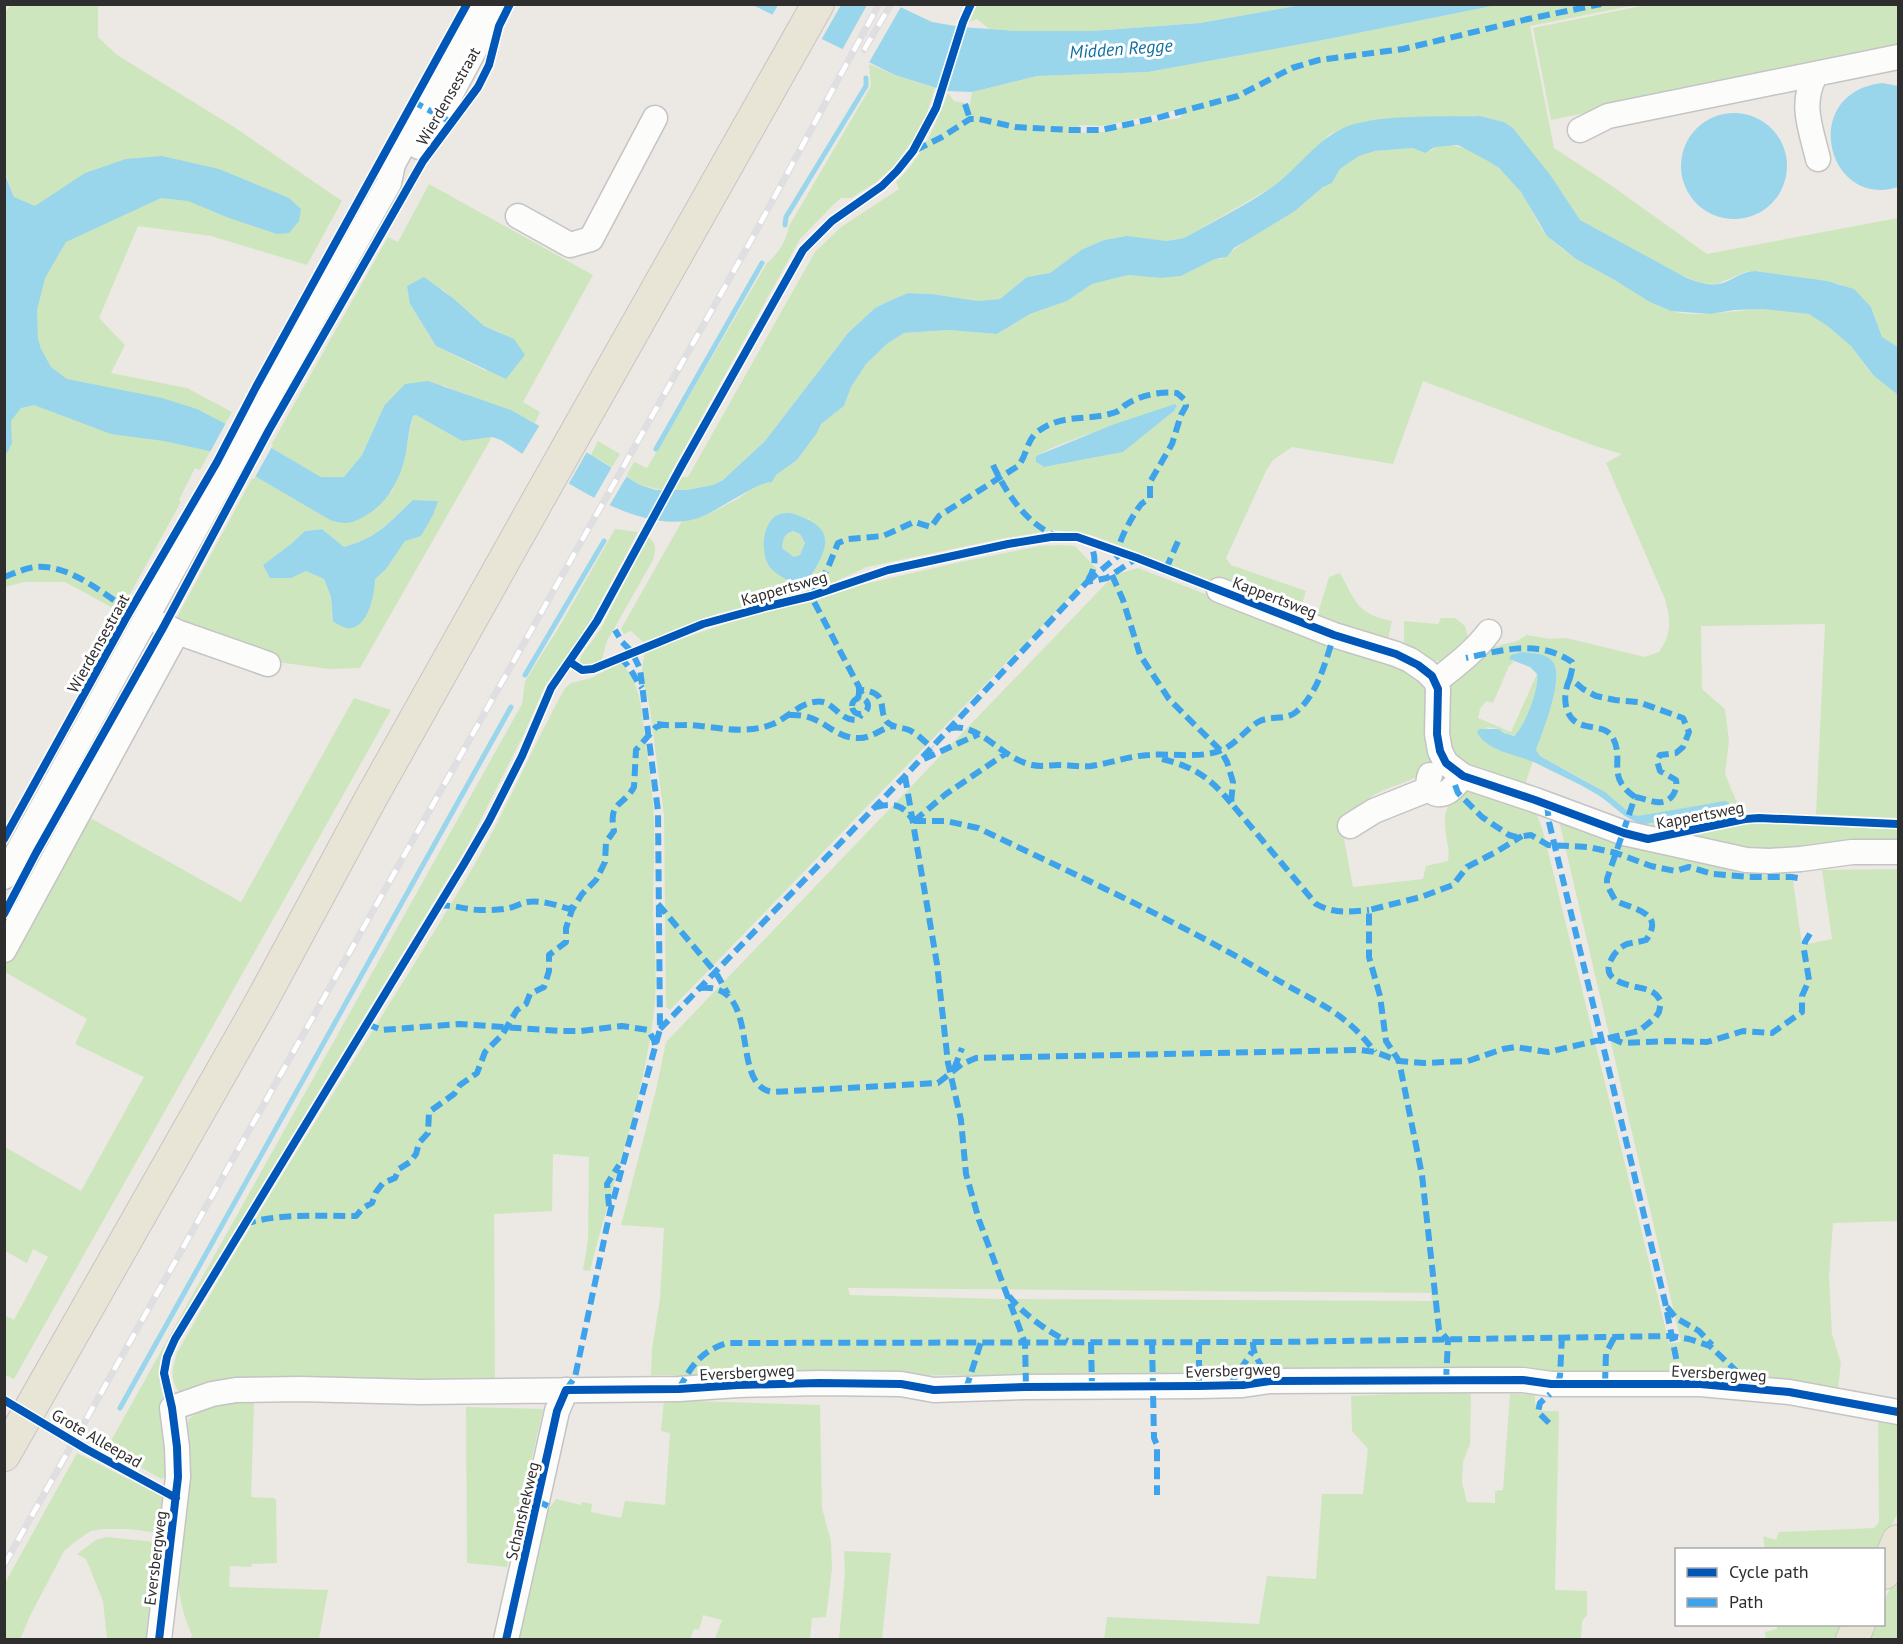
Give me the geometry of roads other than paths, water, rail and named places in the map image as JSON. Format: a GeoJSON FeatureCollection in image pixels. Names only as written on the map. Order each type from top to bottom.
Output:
{"type":"FeatureCollection","features":[{"type":"Feature","properties":{"kind":"main road"},"geometry":{"type":"LineString","coordinates":[[788,40],[798,4]]}},
{"type":"Feature","properties":{"kind":"main road"},"geometry":{"type":"LineString","coordinates":[[4,1418],[788,40],[818,4]]}},
{"type":"Feature","properties":{"kind":"main road"},"geometry":{"type":"LineString","coordinates":[[4,1455],[260,1004],[370,800],[529,495]]}},
{"type":"Feature","properties":{"kind":"main road"},"geometry":{"type":"LineString","coordinates":[[1885,1571],[1899,1541]]}},
{"type":"Feature","properties":{"kind":"main road"},"geometry":{"type":"LineString","coordinates":[[1852,1640],[1858,1626]]}},
{"type":"Feature","properties":{"kind":"street","name":"Wierdensestraat"},"geometry":{"type":"LineString","coordinates":[[479,43],[481,4]]}},
{"type":"Feature","properties":{"kind":"street","name":"Wierdensestraat"},"geometry":{"type":"LineString","coordinates":[[4,876],[253,424],[389,183],[393,164],[479,43],[500,4]]}},
{"type":"Feature","properties":{"kind":"street"},"geometry":{"type":"LineString","coordinates":[[1580,130],[1608,116],[1899,57]]}},
{"type":"Feature","properties":{"kind":"street"},"geometry":{"type":"LineString","coordinates":[[1816,74],[1807,91],[1806,99],[1818,159]]}},
{"type":"Feature","properties":{"kind":"street"},"geometry":{"type":"LineString","coordinates":[[518,216],[570,245],[591,239],[655,118]]}},
{"type":"Feature","properties":{"kind":"street","name":"Kappertsweg"},"geometry":{"type":"LineString","coordinates":[[1219,590],[1335,635],[1403,657],[1426,671],[1436,681]]}},
{"type":"Feature","properties":{"kind":"street","name":"Wierdensestraat"},"geometry":{"type":"LineString","coordinates":[[147,618],[177,632],[268,664]]}},
{"type":"Feature","properties":{"kind":"street"},"geometry":{"type":"LineString","coordinates":[[4,950],[177,632]]}},
{"type":"Feature","properties":{"kind":"street"},"geometry":{"type":"LineString","coordinates":[[1458,773],[1440,752],[1438,743],[1439,696],[1436,681],[1492,638]]}},
{"type":"Feature","properties":{"kind":"street"},"geometry":{"type":"LineString","coordinates":[[1350,826],[1374,811],[1429,789],[1427,782],[1432,772],[1442,768],[1458,773]]}},
{"type":"Feature","properties":{"kind":"street","name":"Kappertsweg"},"geometry":{"type":"LineString","coordinates":[[1458,773],[1624,833],[1746,860],[1801,859],[1852,852],[1899,852]]}},
{"type":"Feature","properties":{"kind":"street","name":"Eversbergweg"},"geometry":{"type":"LineString","coordinates":[[159,1640],[178,1477],[172,1408],[212,1394],[236,1390],[421,1392],[679,1389],[819,1383],[901,1384],[934,1390],[1199,1386],[1276,1381],[1523,1380],[1551,1384],[1700,1384],[1789,1392],[1899,1412]]}},
{"type":"Feature","properties":{"kind":"street","name":"Schanshekweg"},"geometry":{"type":"LineString","coordinates":[[506,1640],[557,1411],[566,1390]]}},
{"type":"Feature","properties":{"kind":"water","name":"Midden Regge"},"geometry":{"type":"Polygon","coordinates":[[[753,5],[896,5],[932,22],[961,27],[1017,31],[1092,31],[1200,23],[1301,5],[1497,5],[1148,72],[1037,76],[972,92],[946,91],[895,75],[753,5]]]}},
{"type":"Feature","properties":{"kind":"water"},"geometry":{"type":"Polygon","coordinates":[[[1882,83],[1898,86],[1898,187],[1873,190],[1854,182],[1840,167],[1832,147],[1831,126],[1839,107],[1856,91],[1882,83]]]}},
{"type":"Feature","properties":{"kind":"water"},"geometry":{"type":"Polygon","coordinates":[[[1734,113],[1754,117],[1772,128],[1783,146],[1787,166],[1783,186],[1772,204],[1754,215],[1734,219],[1714,215],[1696,204],[1685,186],[1681,166],[1685,146],[1696,128],[1714,117],[1734,113]]]}},
{"type":"Feature","properties":{"kind":"water"},"geometry":{"type":"Polygon","coordinates":[[[1480,116],[1504,122],[1513,128],[1551,176],[1580,220],[1685,277],[1700,283],[1717,284],[1755,271],[1827,281],[1854,289],[1871,307],[1882,337],[1898,347],[1898,395],[1873,375],[1851,346],[1809,314],[1764,309],[1710,314],[1671,311],[1650,302],[1576,259],[1547,236],[1521,192],[1499,168],[1458,145],[1435,147],[1425,153],[1413,148],[1375,151],[1359,156],[1340,169],[1332,183],[1323,187],[1295,211],[1234,248],[1227,257],[1215,259],[1181,276],[1161,278],[1128,275],[1092,284],[1067,301],[1030,314],[997,334],[948,330],[904,333],[888,343],[866,364],[851,387],[844,406],[821,424],[797,460],[776,475],[772,482],[756,487],[695,519],[671,522],[646,518],[620,510],[568,483],[501,440],[492,437],[462,441],[416,415],[413,416],[401,472],[387,497],[373,511],[348,523],[330,520],[214,452],[164,441],[111,434],[34,405],[21,408],[11,421],[12,443],[5,453],[4,172],[14,197],[35,206],[85,173],[126,159],[162,156],[219,169],[289,198],[301,209],[299,221],[289,233],[277,234],[188,201],[161,198],[66,242],[45,278],[37,310],[38,339],[41,349],[51,367],[67,379],[162,398],[197,409],[321,477],[344,477],[362,455],[384,406],[405,384],[428,381],[511,410],[640,485],[656,490],[687,490],[713,485],[723,480],[765,441],[848,333],[875,308],[887,302],[908,293],[978,301],[1000,299],[1027,277],[1050,273],[1081,250],[1104,240],[1127,236],[1167,241],[1184,238],[1265,192],[1328,137],[1348,126],[1394,118],[1480,116]]]}},
{"type":"Feature","properties":{"kind":"water"},"geometry":{"type":"Polygon","coordinates":[[[424,277],[454,299],[484,326],[514,339],[525,355],[506,379],[436,346],[410,304],[407,286],[424,277]]]}},
{"type":"Feature","properties":{"kind":"water"},"geometry":{"type":"Polygon","coordinates":[[[1175,404],[1177,406],[1174,411],[1123,452],[1044,467],[1036,462],[1036,456],[1112,425],[1175,404]]]}},
{"type":"Feature","properties":{"kind":"water"},"geometry":{"type":"Polygon","coordinates":[[[413,500],[438,501],[421,536],[405,541],[386,569],[375,579],[370,608],[357,626],[346,628],[333,622],[331,597],[324,579],[306,571],[291,578],[270,578],[263,565],[305,531],[322,529],[344,547],[366,539],[382,529],[413,500]]]}},
{"type":"Feature","properties":{"kind":"water"},"geometry":{"type":"Polygon","coordinates":[[[789,513],[815,524],[822,530],[825,538],[822,556],[808,580],[793,583],[777,574],[769,566],[764,553],[764,537],[769,523],[780,514],[789,513]],[[790,532],[783,542],[782,548],[794,557],[800,555],[805,543],[800,534],[790,532]]]}},
{"type":"Feature","properties":{"kind":"water"},"geometry":{"type":"Polygon","coordinates":[[[1522,652],[1547,657],[1553,662],[1556,670],[1551,706],[1536,750],[1540,756],[1605,792],[1631,814],[1638,816],[1725,801],[1729,803],[1728,808],[1645,824],[1631,820],[1583,786],[1536,763],[1503,752],[1488,744],[1477,732],[1479,729],[1499,729],[1514,736],[1531,707],[1537,674],[1530,667],[1509,659],[1511,655],[1522,652]]]}},
{"type":"Feature","properties":{"kind":"waterway"},"geometry":{"type":"LineString","coordinates":[[785,225],[786,217],[866,86],[866,78]]}},
{"type":"Feature","properties":{"kind":"waterway"},"geometry":{"type":"LineString","coordinates":[[656,449],[762,263]]}},
{"type":"Feature","properties":{"kind":"waterway"},"geometry":{"type":"LineString","coordinates":[[525,675],[604,541]]}},
{"type":"Feature","properties":{"kind":"waterway"},"geometry":{"type":"LineString","coordinates":[[120,1408],[511,707]]}},
{"type":"Feature","properties":{"kind":"railway"},"geometry":{"type":"LineString","coordinates":[[4,1565],[749,244],[879,4]]}},
{"type":"Feature","properties":{"kind":"railway"},"geometry":{"type":"LineString","coordinates":[[864,50],[891,4]]}}]}
